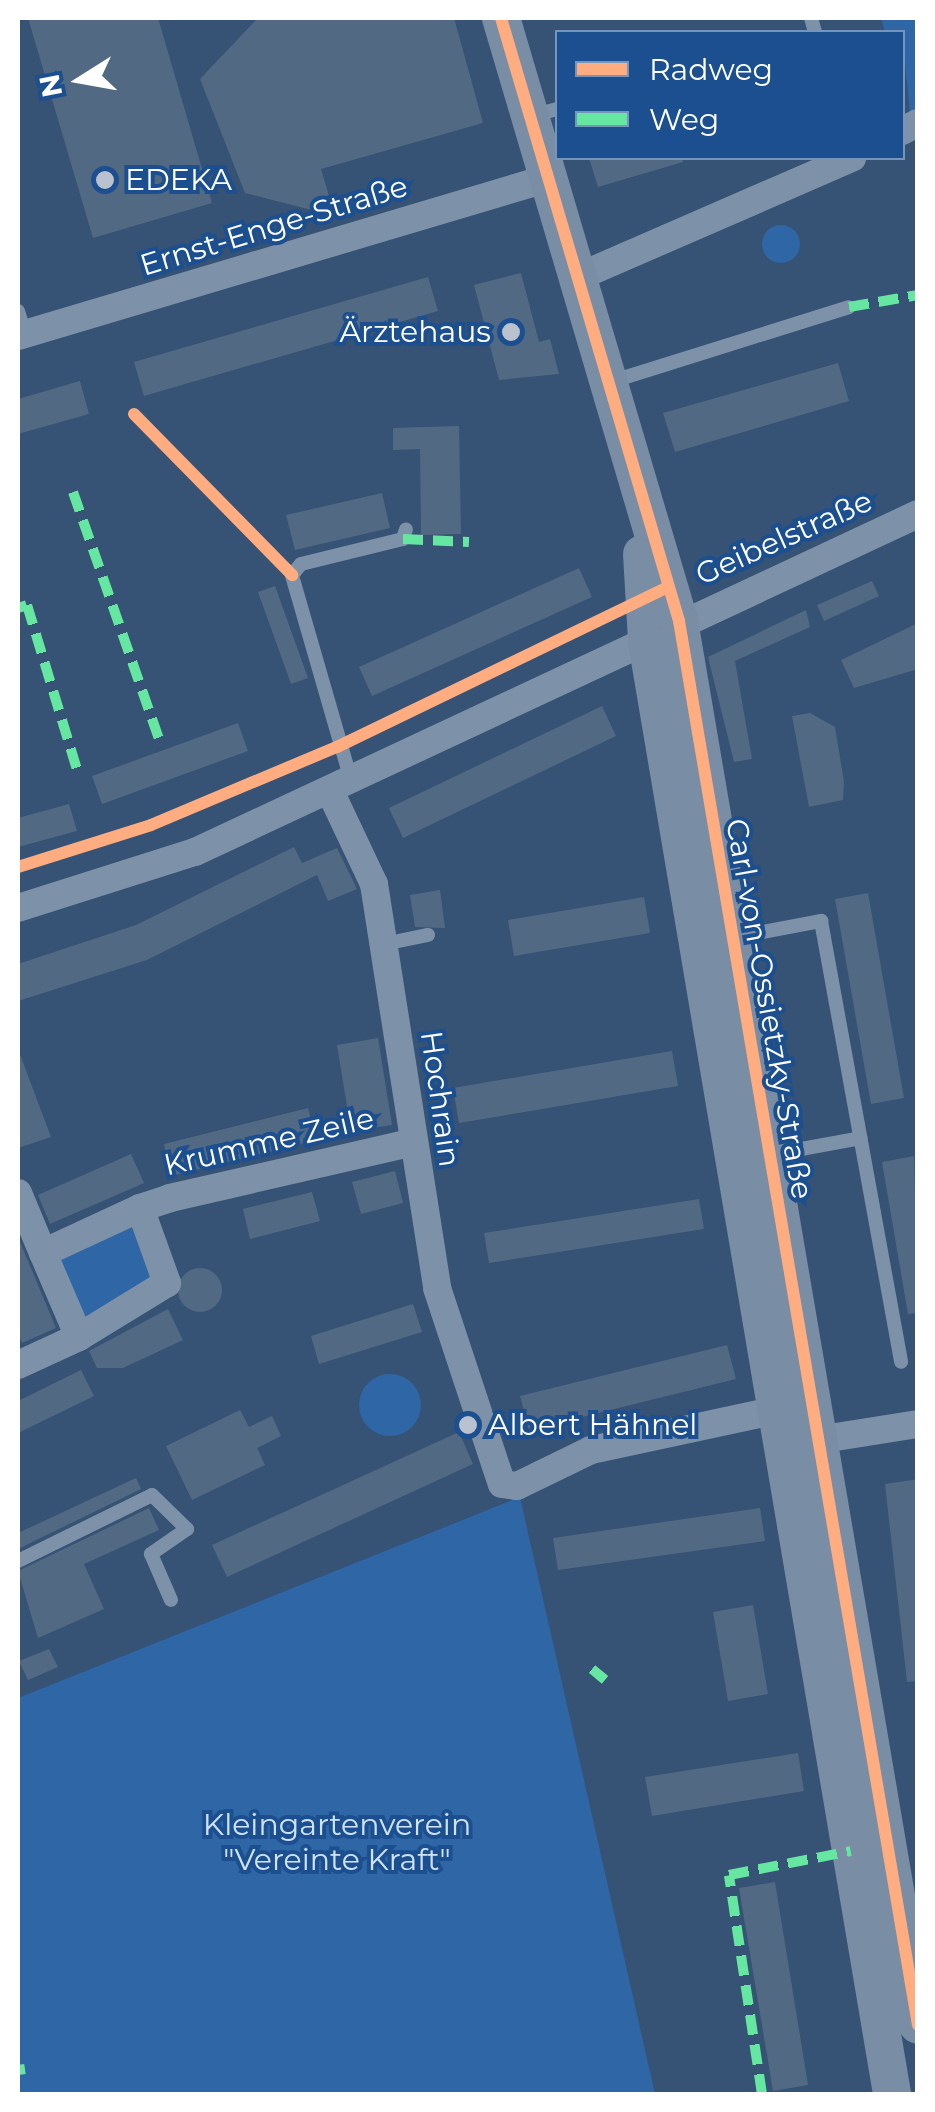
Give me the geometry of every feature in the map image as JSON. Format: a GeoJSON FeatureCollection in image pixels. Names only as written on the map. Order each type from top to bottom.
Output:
{"type":"FeatureCollection","features":[{"type":"Feature","properties":{"kind":"street","name":"Carl-von-Ossietzky-Straße"},"geometry":{"type":"LineString","coordinates":[[501,18],[544,113],[549,178],[610,382],[639,502],[679,620],[817,1440],[901,2004],[892,2094]]}},
{"type":"Feature","properties":{"kind":"street"},"geometry":{"type":"LineString","coordinates":[[578,277],[847,160]]}},
{"type":"Feature","properties":{"kind":"street","name":"Ernst-Enge-Straße"},"geometry":{"type":"LineString","coordinates":[[20,327],[549,178]]}},
{"type":"Feature","properties":{"kind":"street","name":"Carl-von-Ossietzky-Straße"},"geometry":{"type":"LineString","coordinates":[[639,502],[648,642],[776,1410],[901,2004]]}},
{"type":"Feature","properties":{"kind":"street","name":"Geibelstraße"},"geometry":{"type":"LineString","coordinates":[[18,908],[195,852],[648,642],[679,620],[918,514]]}},
{"type":"Feature","properties":{"kind":"street","name":"Hochrain"},"geometry":{"type":"LineString","coordinates":[[341,786],[370,869],[437,1288],[477,1422],[508,1486],[591,1450],[776,1410]]}},
{"type":"Feature","properties":{"kind":"street","name":"Krumme Zeile"},"geometry":{"type":"LineString","coordinates":[[43,1253],[140,1208],[414,1142]]}},
{"type":"Feature","properties":{"kind":"street"},"geometry":{"type":"LineString","coordinates":[[18,1192],[79,1336]]}},
{"type":"Feature","properties":{"kind":"street"},"geometry":{"type":"LineString","coordinates":[[18,1365],[79,1336],[167,1283],[140,1208]]}},
{"type":"Feature","properties":{"kind":"street"},"geometry":{"type":"LineString","coordinates":[[776,1410],[817,1440],[918,1424]]}},
{"type":"Feature","properties":{"kind":"lane"},"geometry":{"type":"LineString","coordinates":[[610,382],[849,307]]}},
{"type":"Feature","properties":{"kind":"lane"},"geometry":{"type":"LineString","coordinates":[[341,786],[292,574],[301,564],[403,539],[406,529]]}},
{"type":"Feature","properties":{"kind":"lane"},"geometry":{"type":"LineString","coordinates":[[732,938],[821,921],[901,1362]]}},
{"type":"Feature","properties":{"kind":"lane"},"geometry":{"type":"LineString","coordinates":[[384,944],[428,935]]}},
{"type":"Feature","properties":{"kind":"lane"},"geometry":{"type":"LineString","coordinates":[[768,1154],[861,1138]]}},
{"type":"Feature","properties":{"kind":"lane"},"geometry":{"type":"LineString","coordinates":[[18,1561],[152,1495],[187,1529],[151,1554],[172,1600]]}},
{"type":"Feature","properties":{"kind":"green space"},"geometry":{"type":"Polygon","coordinates":[[[881,18],[917,18],[917,109],[910,113],[905,30],[884,30],[881,18]]]}},
{"type":"Feature","properties":{"kind":"green space"},"geometry":{"type":"Polygon","coordinates":[[[781,225],[795,230],[800,244],[795,258],[781,263],[767,258],[762,244],[767,230],[781,225]]]}},
{"type":"Feature","properties":{"kind":"green space"},"geometry":{"type":"Polygon","coordinates":[[[129,1219],[164,1277],[89,1328],[53,1256],[129,1219]]]}},
{"type":"Feature","properties":{"kind":"green space"},"geometry":{"type":"Polygon","coordinates":[[[390,1374],[412,1383],[421,1405],[412,1427],[390,1436],[368,1427],[359,1405],[368,1383],[390,1374]]]}},
{"type":"Feature","properties":{"kind":"green space","name":"Kleingartenverein \"Vereinte Kraft\""},"geometry":{"type":"Polygon","coordinates":[[[520,1497],[655,2094],[18,2094],[18,1698],[520,1497]]]}},
{"type":"Feature","properties":{"kind":"building"},"geometry":{"type":"Polygon","coordinates":[[[28,18],[158,18],[212,203],[93,238],[28,18]]]}},
{"type":"Feature","properties":{"kind":"building"},"geometry":{"type":"Polygon","coordinates":[[[258,18],[454,18],[483,123],[321,169],[335,216],[245,193],[200,79],[258,18]]]}},
{"type":"Feature","properties":{"kind":"building"},"geometry":{"type":"Polygon","coordinates":[[[590,160],[682,160],[683,162],[598,187],[590,160]]]}},
{"type":"Feature","properties":{"kind":"building","name":"Ärztehaus"},"geometry":{"type":"Polygon","coordinates":[[[521,273],[539,342],[550,339],[559,374],[499,380],[474,285],[521,273]]]}},
{"type":"Feature","properties":{"kind":"building"},"geometry":{"type":"Polygon","coordinates":[[[428,277],[438,311],[144,396],[134,362],[428,277]]]}},
{"type":"Feature","properties":{"kind":"building"},"geometry":{"type":"Polygon","coordinates":[[[838,363],[849,401],[675,452],[663,413],[838,363]]]}},
{"type":"Feature","properties":{"kind":"building"},"geometry":{"type":"Polygon","coordinates":[[[80,381],[89,414],[18,434],[18,399],[80,381]]]}},
{"type":"Feature","properties":{"kind":"building"},"geometry":{"type":"Polygon","coordinates":[[[459,426],[461,534],[421,535],[420,449],[393,450],[393,428],[459,426]]]}},
{"type":"Feature","properties":{"kind":"building"},"geometry":{"type":"Polygon","coordinates":[[[382,493],[390,528],[295,550],[286,515],[382,493]]]}},
{"type":"Feature","properties":{"kind":"building"},"geometry":{"type":"Polygon","coordinates":[[[579,568],[592,597],[372,696],[359,667],[579,568]]]}},
{"type":"Feature","properties":{"kind":"building"},"geometry":{"type":"Polygon","coordinates":[[[872,581],[879,596],[824,621],[817,605],[872,581]]]}},
{"type":"Feature","properties":{"kind":"building"},"geometry":{"type":"Polygon","coordinates":[[[275,586],[308,678],[291,684],[258,592],[275,586]]]}},
{"type":"Feature","properties":{"kind":"building"},"geometry":{"type":"Polygon","coordinates":[[[806,610],[810,627],[735,661],[752,759],[734,762],[708,657],[806,610]]]}},
{"type":"Feature","properties":{"kind":"building"},"geometry":{"type":"Polygon","coordinates":[[[918,623],[918,669],[854,688],[841,660],[918,623]]]}},
{"type":"Feature","properties":{"kind":"building"},"geometry":{"type":"Polygon","coordinates":[[[602,706],[616,736],[403,838],[389,808],[602,706]]]}},
{"type":"Feature","properties":{"kind":"building"},"geometry":{"type":"Polygon","coordinates":[[[810,713],[835,727],[844,782],[843,800],[809,807],[792,716],[810,713]]]}},
{"type":"Feature","properties":{"kind":"building"},"geometry":{"type":"Polygon","coordinates":[[[238,723],[248,751],[102,804],[92,776],[238,723]]]}},
{"type":"Feature","properties":{"kind":"building"},"geometry":{"type":"Polygon","coordinates":[[[69,804],[77,831],[18,847],[18,818],[69,804]]]}},
{"type":"Feature","properties":{"kind":"building"},"geometry":{"type":"Polygon","coordinates":[[[294,847],[302,863],[337,848],[357,889],[328,901],[317,875],[147,960],[18,1001],[18,964],[136,925],[294,847]]]}},
{"type":"Feature","properties":{"kind":"building"},"geometry":{"type":"Polygon","coordinates":[[[440,890],[445,928],[415,927],[410,895],[440,890]]]}},
{"type":"Feature","properties":{"kind":"building"},"geometry":{"type":"Polygon","coordinates":[[[868,893],[904,1098],[871,1104],[835,899],[868,893]]]}},
{"type":"Feature","properties":{"kind":"building"},"geometry":{"type":"Polygon","coordinates":[[[644,897],[650,933],[514,956],[508,920],[644,897]]]}},
{"type":"Feature","properties":{"kind":"building"},"geometry":{"type":"Polygon","coordinates":[[[378,1038],[392,1125],[351,1131],[337,1045],[378,1038]]]}},
{"type":"Feature","properties":{"kind":"building"},"geometry":{"type":"Polygon","coordinates":[[[18,1049],[51,1137],[18,1148],[18,1049]]]}},
{"type":"Feature","properties":{"kind":"building"},"geometry":{"type":"Polygon","coordinates":[[[672,1051],[678,1086],[459,1123],[453,1088],[672,1051]]]}},
{"type":"Feature","properties":{"kind":"building"},"geometry":{"type":"Polygon","coordinates":[[[308,1108],[316,1140],[171,1176],[164,1144],[308,1108]]]}},
{"type":"Feature","properties":{"kind":"building"},"geometry":{"type":"Polygon","coordinates":[[[131,1154],[144,1183],[50,1224],[38,1195],[131,1154]]]}},
{"type":"Feature","properties":{"kind":"building"},"geometry":{"type":"Polygon","coordinates":[[[914,1156],[918,1313],[908,1314],[882,1162],[914,1156]]]}},
{"type":"Feature","properties":{"kind":"building"},"geometry":{"type":"Polygon","coordinates":[[[395,1171],[403,1203],[361,1214],[352,1182],[395,1171]]]}},
{"type":"Feature","properties":{"kind":"building"},"geometry":{"type":"Polygon","coordinates":[[[312,1192],[320,1221],[250,1239],[243,1209],[312,1192]]]}},
{"type":"Feature","properties":{"kind":"building"},"geometry":{"type":"Polygon","coordinates":[[[699,1199],[704,1229],[489,1263],[484,1233],[699,1199]]]}},
{"type":"Feature","properties":{"kind":"building"},"geometry":{"type":"Polygon","coordinates":[[[18,1237],[56,1328],[22,1343],[18,1333],[18,1237]]]}},
{"type":"Feature","properties":{"kind":"building"},"geometry":{"type":"Polygon","coordinates":[[[200,1268],[215,1275],[222,1290],[215,1305],[200,1312],[185,1305],[178,1290],[185,1275],[200,1268]]]}},
{"type":"Feature","properties":{"kind":"building"},"geometry":{"type":"Polygon","coordinates":[[[413,1304],[422,1332],[319,1364],[311,1336],[413,1304]]]}},
{"type":"Feature","properties":{"kind":"building"},"geometry":{"type":"Polygon","coordinates":[[[168,1309],[183,1340],[123,1368],[97,1368],[89,1351],[168,1309]]]}},
{"type":"Feature","properties":{"kind":"building"},"geometry":{"type":"Polygon","coordinates":[[[727,1345],[736,1379],[529,1430],[520,1396],[727,1345]]]}},
{"type":"Feature","properties":{"kind":"building"},"geometry":{"type":"Polygon","coordinates":[[[81,1370],[94,1396],[18,1433],[18,1401],[81,1370]]]}},
{"type":"Feature","properties":{"kind":"building"},"geometry":{"type":"Polygon","coordinates":[[[240,1410],[249,1427],[272,1416],[281,1436],[257,1448],[265,1465],[192,1500],[166,1446],[240,1410]]]}},
{"type":"Feature","properties":{"kind":"building"},"geometry":{"type":"Polygon","coordinates":[[[459,1432],[473,1464],[227,1577],[212,1545],[459,1432]]]}},
{"type":"Feature","properties":{"kind":"building"},"geometry":{"type":"Polygon","coordinates":[[[136,1478],[141,1489],[18,1549],[18,1533],[136,1478]]]}},
{"type":"Feature","properties":{"kind":"building"},"geometry":{"type":"Polygon","coordinates":[[[918,1479],[918,1681],[907,1682],[885,1484],[918,1479]]]}},
{"type":"Feature","properties":{"kind":"building"},"geometry":{"type":"Polygon","coordinates":[[[149,1508],[159,1530],[84,1564],[104,1609],[38,1638],[18,1571],[149,1508]]]}},
{"type":"Feature","properties":{"kind":"building"},"geometry":{"type":"Polygon","coordinates":[[[760,1508],[765,1541],[558,1570],[553,1538],[760,1508]]]}},
{"type":"Feature","properties":{"kind":"building"},"geometry":{"type":"Polygon","coordinates":[[[753,1605],[768,1694],[728,1701],[713,1612],[753,1605]]]}},
{"type":"Feature","properties":{"kind":"building"},"geometry":{"type":"Polygon","coordinates":[[[49,1649],[58,1667],[28,1680],[19,1661],[49,1649]]]}},
{"type":"Feature","properties":{"kind":"building"},"geometry":{"type":"Polygon","coordinates":[[[798,1753],[804,1791],[652,1816],[645,1777],[798,1753]]]}},
{"type":"Feature","properties":{"kind":"building"},"geometry":{"type":"Polygon","coordinates":[[[775,1882],[808,2085],[773,2091],[739,1888],[775,1882]]]}},
{"type":"Feature","properties":{"kind":"marked path"},"geometry":{"type":"LineString","coordinates":[[849,307],[918,295]]}},
{"type":"Feature","properties":{"kind":"marked path"},"geometry":{"type":"LineString","coordinates":[[73,492],[159,739]]}},
{"type":"Feature","properties":{"kind":"marked path"},"geometry":{"type":"LineString","coordinates":[[403,539],[469,542]]}},
{"type":"Feature","properties":{"kind":"marked path"},"geometry":{"type":"LineString","coordinates":[[18,608],[27,605],[77,770]]}},
{"type":"Feature","properties":{"kind":"marked path"},"geometry":{"type":"LineString","coordinates":[[592,1669],[605,1680]]}},
{"type":"Feature","properties":{"kind":"marked path"},"geometry":{"type":"LineString","coordinates":[[762,2094],[729,1875],[851,1851]]}},
{"type":"Feature","properties":{"kind":"marked path"},"geometry":{"type":"LineString","coordinates":[[18,2070],[25,2069]]}},
{"type":"Feature","properties":{"kind":"cycle path"},"geometry":{"type":"LineString","coordinates":[[501,18],[679,621],[918,2025]]}},
{"type":"Feature","properties":{"kind":"cycle path"},"geometry":{"type":"LineString","coordinates":[[134,414],[292,575]]}},
{"type":"Feature","properties":{"kind":"cycle path"},"geometry":{"type":"LineString","coordinates":[[18,867],[151,825],[337,747],[668,587]]}},
{"type":"Feature","properties":{"kind":"place","name":"EDEKA"},"geometry":{"type":"Point","coordinates":[105,180]}},
{"type":"Feature","properties":{"kind":"place","name":"Ärztehaus"},"geometry":{"type":"Point","coordinates":[511,332]}},
{"type":"Feature","properties":{"kind":"place","name":"Albert Hähnel"},"geometry":{"type":"Point","coordinates":[468,1425]}}]}
